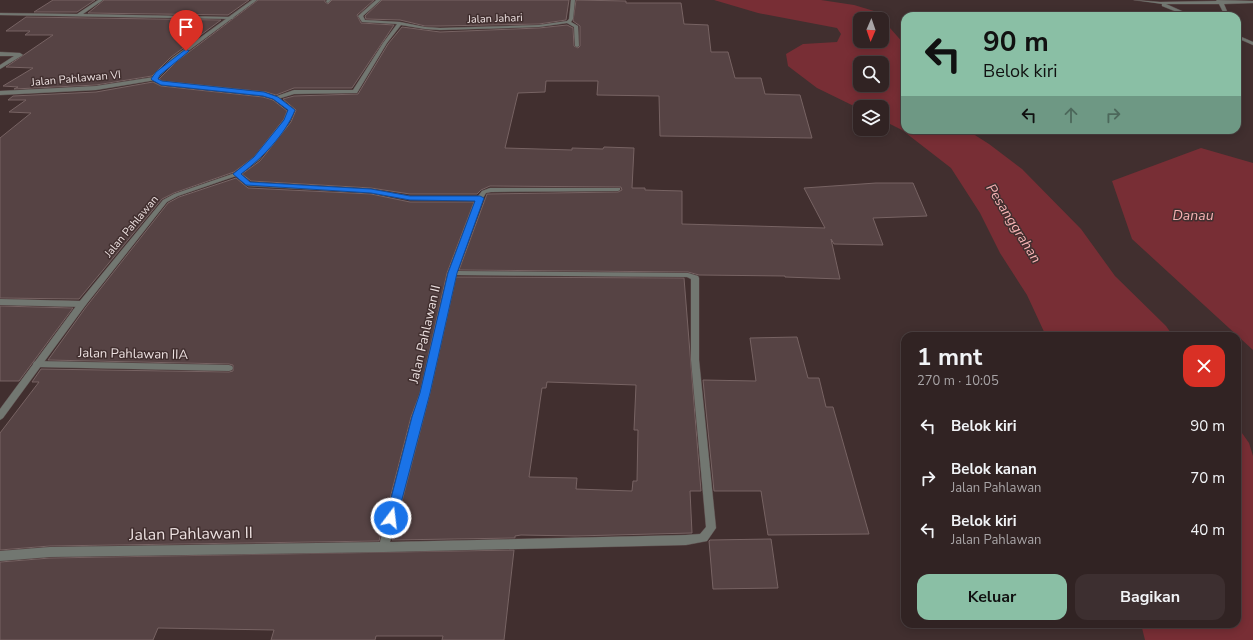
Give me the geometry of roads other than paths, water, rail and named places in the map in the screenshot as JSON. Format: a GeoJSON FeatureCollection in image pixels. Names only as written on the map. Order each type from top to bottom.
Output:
{"type":"FeatureCollection","features":[{"type":"Feature","properties":{"kind":"street"},"geometry":{"type":"LineString","coordinates":[[78,16],[101,0]]}},
{"type":"Feature","properties":{"kind":"street"},"geometry":{"type":"LineString","coordinates":[[154,79],[174,60],[255,0]]}},
{"type":"Feature","properties":{"kind":"street","name":"Jalan Jahari"},"geometry":{"type":"LineString","coordinates":[[379,0],[360,16],[364,21],[400,23],[425,28],[485,29],[539,26],[568,22]]}},
{"type":"Feature","properties":{"kind":"street"},"geometry":{"type":"LineString","coordinates":[[573,0],[571,19],[568,22],[576,26],[576,46]]}},
{"type":"Feature","properties":{"kind":"street"},"geometry":{"type":"LineString","coordinates":[[1136,0],[1253,2]]}},
{"type":"Feature","properties":{"kind":"street"},"geometry":{"type":"LineString","coordinates":[[1158,1],[1182,12]]}},
{"type":"Feature","properties":{"kind":"street"},"geometry":{"type":"LineString","coordinates":[[1219,1],[1225,12]]}},
{"type":"Feature","properties":{"kind":"street"},"geometry":{"type":"LineString","coordinates":[[0,14],[232,18]]}},
{"type":"Feature","properties":{"kind":"street"},"geometry":{"type":"LineString","coordinates":[[276,98],[294,92],[355,92],[400,23]]}},
{"type":"Feature","properties":{"kind":"street"},"geometry":{"type":"LineString","coordinates":[[1241,38],[1253,44]]}},
{"type":"Feature","properties":{"kind":"street"},"geometry":{"type":"LineString","coordinates":[[0,54],[20,55],[0,67]]}},
{"type":"Feature","properties":{"kind":"street","name":"Jalan Pahlawan VI"},"geometry":{"type":"LineString","coordinates":[[0,93],[96,88],[154,79]]}},
{"type":"Feature","properties":{"kind":"street","name":"Jalan Pahlawan"},"geometry":{"type":"LineString","coordinates":[[0,416],[82,304],[165,201],[176,195],[236,174],[257,159],[288,120],[292,110],[276,98],[264,94],[161,83],[154,79]]}},
{"type":"Feature","properties":{"kind":"street"},"geometry":{"type":"LineString","coordinates":[[236,174],[248,184],[371,191],[410,198],[480,198],[484,192],[490,190],[618,189]]}},
{"type":"Feature","properties":{"kind":"street","name":"Jalan Pahlawan II"},"geometry":{"type":"LineString","coordinates":[[384,547],[417,417],[425,393],[452,273],[480,198]]}},
{"type":"Feature","properties":{"kind":"street","name":"Jalan Pahlawan II"},"geometry":{"type":"LineString","coordinates":[[0,556],[58,552],[384,547],[686,540],[703,538],[711,528],[695,360],[695,278],[688,275],[452,273]]}},
{"type":"Feature","properties":{"kind":"street"},"geometry":{"type":"LineString","coordinates":[[0,302],[82,304]]}},
{"type":"Feature","properties":{"kind":"street","name":"Jalan Pahlawan IIA"},"geometry":{"type":"LineString","coordinates":[[37,364],[229,368]]}},
{"type":"Feature","properties":{"kind":"water"},"geometry":{"type":"Polygon","coordinates":[[[714,0],[821,0],[854,5],[874,11],[875,12],[853,12],[853,48],[889,48],[889,27],[901,40],[901,130],[889,124],[889,100],[853,100],[853,106],[817,88],[788,66],[786,54],[803,44],[837,42],[841,34],[837,28],[758,13],[714,0]]]}},
{"type":"Feature","properties":{"kind":"water","name":"Pesanggrahan"},"geometry":{"type":"Polygon","coordinates":[[[907,134],[973,134],[989,144],[1022,169],[1081,229],[1115,276],[1166,326],[1170,332],[1044,332],[1027,295],[1000,253],[980,213],[951,168],[907,134]]]}},
{"type":"Feature","properties":{"kind":"water","name":"Danau"},"geometry":{"type":"Polygon","coordinates":[[[1201,148],[1253,163],[1253,350],[1241,339],[1241,332],[1233,332],[1132,239],[1112,181],[1201,148]]]}},
{"type":"Feature","properties":{"kind":"water"},"geometry":{"type":"Polygon","coordinates":[[[1241,432],[1249,443],[1253,456],[1253,640],[1145,640],[1142,628],[1241,628],[1241,432]]]}}]}
